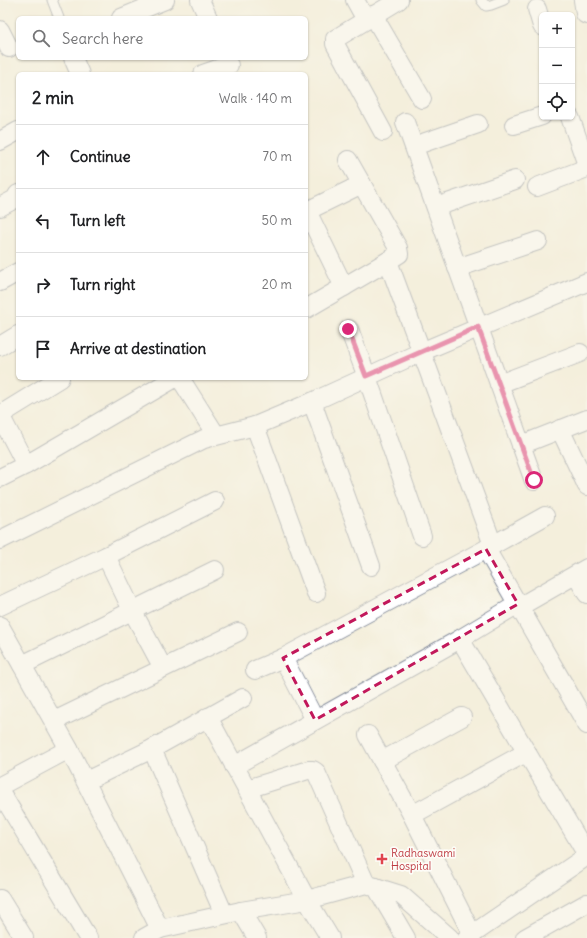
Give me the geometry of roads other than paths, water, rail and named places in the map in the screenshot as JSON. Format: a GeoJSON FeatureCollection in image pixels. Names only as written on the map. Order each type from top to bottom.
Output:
{"type":"FeatureCollection","features":[{"type":"Feature","properties":{"kind":"street"},"geometry":{"type":"LineString","coordinates":[[126,16],[165,0]]}},
{"type":"Feature","properties":{"kind":"street"},"geometry":{"type":"LineString","coordinates":[[200,0],[207,16]]}},
{"type":"Feature","properties":{"kind":"street"},"geometry":{"type":"LineString","coordinates":[[355,0],[369,18],[422,98]]}},
{"type":"Feature","properties":{"kind":"street"},"geometry":{"type":"LineString","coordinates":[[383,132],[335,44],[335,38],[399,0]]}},
{"type":"Feature","properties":{"kind":"street"},"geometry":{"type":"LineString","coordinates":[[585,0],[587,13]]}},
{"type":"Feature","properties":{"kind":"street"},"geometry":{"type":"LineString","coordinates":[[537,9],[539,16]]}},
{"type":"Feature","properties":{"kind":"street"},"geometry":{"type":"LineString","coordinates":[[0,30],[8,48]]}},
{"type":"Feature","properties":{"kind":"street"},"geometry":{"type":"LineString","coordinates":[[74,60],[79,72]]}},
{"type":"Feature","properties":{"kind":"street"},"geometry":{"type":"LineString","coordinates":[[210,72],[229,66]]}},
{"type":"Feature","properties":{"kind":"street"},"geometry":{"type":"LineString","coordinates":[[514,124],[539,117]]}},
{"type":"Feature","properties":{"kind":"street"},"geometry":{"type":"LineString","coordinates":[[571,120],[587,165]]}},
{"type":"Feature","properties":{"kind":"street"},"geometry":{"type":"LineString","coordinates":[[405,122],[534,480]]}},
{"type":"Feature","properties":{"kind":"street"},"geometry":{"type":"LineString","coordinates":[[414,146],[478,124]]}},
{"type":"Feature","properties":{"kind":"street"},"geometry":{"type":"LineString","coordinates":[[0,141],[16,133]]}},
{"type":"Feature","properties":{"kind":"street"},"geometry":{"type":"LineString","coordinates":[[308,308],[399,254],[398,248],[348,160]]}},
{"type":"Feature","properties":{"kind":"street"},"geometry":{"type":"LineString","coordinates":[[537,187],[587,168]]}},
{"type":"Feature","properties":{"kind":"street"},"geometry":{"type":"LineString","coordinates":[[436,207],[515,180]]}},
{"type":"Feature","properties":{"kind":"street"},"geometry":{"type":"LineString","coordinates":[[308,210],[362,184]]}},
{"type":"Feature","properties":{"kind":"street"},"geometry":{"type":"LineString","coordinates":[[0,207],[16,197]]}},
{"type":"Feature","properties":{"kind":"street"},"geometry":{"type":"LineString","coordinates":[[308,215],[344,287]]}},
{"type":"Feature","properties":{"kind":"street"},"geometry":{"type":"LineString","coordinates":[[457,268],[538,241]]}},
{"type":"Feature","properties":{"kind":"street"},"geometry":{"type":"LineString","coordinates":[[388,261],[490,547],[518,606],[587,725]]}},
{"type":"Feature","properties":{"kind":"street"},"geometry":{"type":"LineString","coordinates":[[0,282],[16,273]]}},
{"type":"Feature","properties":{"kind":"street"},"geometry":{"type":"LineString","coordinates":[[0,540],[204,438],[254,426],[312,402],[366,376],[478,327],[587,282]]}},
{"type":"Feature","properties":{"kind":"street"},"geometry":{"type":"LineString","coordinates":[[348,329],[422,536]]}},
{"type":"Feature","properties":{"kind":"street"},"geometry":{"type":"LineString","coordinates":[[0,346],[16,336]]}},
{"type":"Feature","properties":{"kind":"street"},"geometry":{"type":"LineString","coordinates":[[499,384],[580,353]]}},
{"type":"Feature","properties":{"kind":"street"},"geometry":{"type":"LineString","coordinates":[[26,465],[0,415],[57,380]]}},
{"type":"Feature","properties":{"kind":"street"},"geometry":{"type":"LineString","coordinates":[[0,478],[26,465],[172,380]]}},
{"type":"Feature","properties":{"kind":"street"},"geometry":{"type":"LineString","coordinates":[[181,380],[216,435]]}},
{"type":"Feature","properties":{"kind":"street"},"geometry":{"type":"LineString","coordinates":[[312,402],[371,566]]}},
{"type":"Feature","properties":{"kind":"street"},"geometry":{"type":"LineString","coordinates":[[521,445],[587,419]]}},
{"type":"Feature","properties":{"kind":"street"},"geometry":{"type":"LineString","coordinates":[[254,426],[316,593]]}},
{"type":"Feature","properties":{"kind":"street"},"geometry":{"type":"LineString","coordinates":[[560,429],[586,480]]}},
{"type":"Feature","properties":{"kind":"street"},"geometry":{"type":"LineString","coordinates":[[0,606],[106,556],[215,501]]}},
{"type":"Feature","properties":{"kind":"street"},"geometry":{"type":"LineString","coordinates":[[255,670],[284,658],[545,516]]}},
{"type":"Feature","properties":{"kind":"street"},"geometry":{"type":"LineString","coordinates":[[106,556],[133,612],[163,668]]}},
{"type":"Feature","properties":{"kind":"street"},"geometry":{"type":"LineString","coordinates":[[22,666],[215,570]]}},
{"type":"Feature","properties":{"kind":"street"},"geometry":{"type":"LineString","coordinates":[[234,766],[582,571],[587,594]]}},
{"type":"Feature","properties":{"kind":"street"},"geometry":{"type":"LineString","coordinates":[[0,626],[70,749],[86,781],[172,931]]}},
{"type":"Feature","properties":{"kind":"street"},"geometry":{"type":"LineString","coordinates":[[54,721],[238,632]]}},
{"type":"Feature","properties":{"kind":"street"},"geometry":{"type":"LineString","coordinates":[[368,735],[412,815],[469,936],[587,855],[460,639]]}},
{"type":"Feature","properties":{"kind":"street"},"geometry":{"type":"LineString","coordinates":[[284,658],[315,720]]}},
{"type":"Feature","properties":{"kind":"street"},"geometry":{"type":"LineString","coordinates":[[86,781],[152,749],[243,698]]}},
{"type":"Feature","properties":{"kind":"street"},"geometry":{"type":"LineString","coordinates":[[208,717],[307,900],[330,938]]}},
{"type":"Feature","properties":{"kind":"street"},"geometry":{"type":"LineString","coordinates":[[382,761],[462,717]]}},
{"type":"Feature","properties":{"kind":"street"},"geometry":{"type":"LineString","coordinates":[[0,786],[70,749]]}},
{"type":"Feature","properties":{"kind":"street"},"geometry":{"type":"LineString","coordinates":[[152,749],[233,913],[257,938]]}},
{"type":"Feature","properties":{"kind":"street"},"geometry":{"type":"LineString","coordinates":[[412,815],[526,752]]}},
{"type":"Feature","properties":{"kind":"street"},"geometry":{"type":"LineString","coordinates":[[247,789],[308,770],[313,770],[316,772],[371,885],[406,938]]}},
{"type":"Feature","properties":{"kind":"street"},"geometry":{"type":"LineString","coordinates":[[0,791],[88,938]]}},
{"type":"Feature","properties":{"kind":"street"},"geometry":{"type":"LineString","coordinates":[[144,938],[233,913],[307,900],[371,885],[401,895],[450,938]]}},
{"type":"Feature","properties":{"kind":"street"},"geometry":{"type":"LineString","coordinates":[[0,899],[24,938]]}},
{"type":"Feature","properties":{"kind":"street"},"geometry":{"type":"LineString","coordinates":[[525,938],[587,903]]}},
{"type":"Feature","properties":{"kind":"lane"},"geometry":{"type":"LineString","coordinates":[[52,0],[58,16]]}},
{"type":"Feature","properties":{"kind":"lane"},"geometry":{"type":"LineString","coordinates":[[481,0],[486,6],[504,0]]}},
{"type":"Feature","properties":{"kind":"place","name":"Radhaswami Hospital"},"geometry":{"type":"Point","coordinates":[382,859]}}]}
